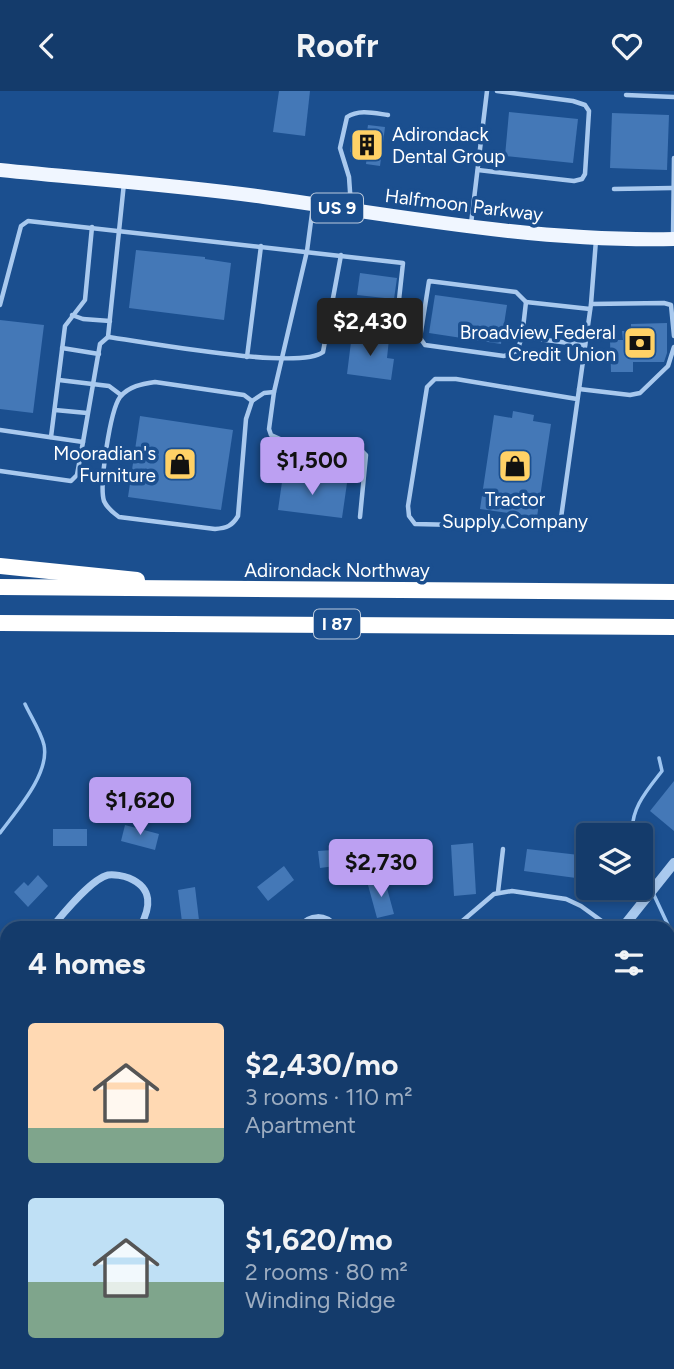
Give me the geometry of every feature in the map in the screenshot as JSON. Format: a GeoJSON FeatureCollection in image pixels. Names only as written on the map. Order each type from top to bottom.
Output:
{"type":"FeatureCollection","features":[{"type":"Feature","properties":{"kind":"highway"},"geometry":{"type":"LineString","coordinates":[[0,566],[237,590]]}},
{"type":"Feature","properties":{"kind":"highway","name":"Adirondack Northway"},"geometry":{"type":"LineString","coordinates":[[0,587],[674,592]]}},
{"type":"Feature","properties":{"kind":"highway","name":"I 87"},"geometry":{"type":"LineString","coordinates":[[0,623],[674,627]]}},
{"type":"Feature","properties":{"kind":"main road","name":"Halfmoon Parkway"},"geometry":{"type":"LineString","coordinates":[[0,170],[263,197],[596,239],[674,239]]}},
{"type":"Feature","properties":{"kind":"street"},"geometry":{"type":"LineString","coordinates":[[628,921],[674,863]]}},
{"type":"Feature","properties":{"kind":"street"},"geometry":{"type":"LineString","coordinates":[[58,921],[89,888],[108,875],[125,876],[138,882],[147,891],[149,901],[144,921]]}},
{"type":"Feature","properties":{"kind":"street"},"geometry":{"type":"LineString","coordinates":[[306,921],[320,917],[328,921]]}},
{"type":"Feature","properties":{"kind":"lane"},"geometry":{"type":"LineString","coordinates":[[471,225],[487,91]]}},
{"type":"Feature","properties":{"kind":"lane"},"geometry":{"type":"LineString","coordinates":[[478,170],[574,181],[582,179],[585,174],[589,111],[585,105],[496,91]]}},
{"type":"Feature","properties":{"kind":"lane"},"geometry":{"type":"LineString","coordinates":[[626,95],[674,97]]}},
{"type":"Feature","properties":{"kind":"lane"},"geometry":{"type":"LineString","coordinates":[[351,210],[349,177],[340,148],[347,117],[362,112],[388,115]]}},
{"type":"Feature","properties":{"kind":"lane"},"geometry":{"type":"LineString","coordinates":[[674,158],[674,239]]}},
{"type":"Feature","properties":{"kind":"lane"},"geometry":{"type":"LineString","coordinates":[[0,471],[71,481],[77,475],[100,344],[108,337],[124,182]]}},
{"type":"Feature","properties":{"kind":"lane"},"geometry":{"type":"LineString","coordinates":[[614,189],[672,188]]}},
{"type":"Feature","properties":{"kind":"lane"},"geometry":{"type":"LineString","coordinates":[[313,205],[307,251],[281,359],[269,429],[271,435],[280,439],[362,451],[366,455],[360,517]]}},
{"type":"Feature","properties":{"kind":"lane"},"geometry":{"type":"LineString","coordinates":[[0,305],[21,226],[28,221],[404,263],[398,309],[391,313],[330,305]]}},
{"type":"Feature","properties":{"kind":"lane"},"geometry":{"type":"LineString","coordinates":[[51,437],[65,326],[85,300],[92,227]]}},
{"type":"Feature","properties":{"kind":"lane"},"geometry":{"type":"LineString","coordinates":[[577,399],[456,379],[435,379],[427,387],[408,506],[409,516],[415,524],[545,527],[555,524],[561,518],[591,307],[596,239]]}},
{"type":"Feature","properties":{"kind":"lane"},"geometry":{"type":"LineString","coordinates":[[247,357],[261,246]]}},
{"type":"Feature","properties":{"kind":"lane"},"geometry":{"type":"LineString","coordinates":[[108,337],[247,357],[316,357],[323,352],[341,255]]}},
{"type":"Feature","properties":{"kind":"lane"},"geometry":{"type":"LineString","coordinates":[[526,302],[519,348],[508,355],[423,344],[420,338],[429,281],[516,292],[526,302],[591,307],[664,303],[671,305],[674,336]]}},
{"type":"Feature","properties":{"kind":"lane"},"geometry":{"type":"LineString","coordinates":[[72,314],[83,319],[110,321]]}},
{"type":"Feature","properties":{"kind":"lane"},"geometry":{"type":"LineString","coordinates":[[522,337],[585,345]]}},
{"type":"Feature","properties":{"kind":"lane"},"geometry":{"type":"LineString","coordinates":[[579,389],[630,395],[640,393],[668,366],[674,347]]}},
{"type":"Feature","properties":{"kind":"lane"},"geometry":{"type":"LineString","coordinates":[[62,348],[99,354]]}},
{"type":"Feature","properties":{"kind":"lane"},"geometry":{"type":"LineString","coordinates":[[59,380],[109,386],[121,395]]}},
{"type":"Feature","properties":{"kind":"lane"},"geometry":{"type":"LineString","coordinates":[[252,401],[244,395],[155,382],[136,386],[121,395],[114,409],[108,435],[103,498],[108,509],[118,517],[215,529],[233,524],[238,516],[246,419],[252,401],[264,393],[274,392]]}},
{"type":"Feature","properties":{"kind":"lane"},"geometry":{"type":"LineString","coordinates":[[55,410],[87,413]]}},
{"type":"Feature","properties":{"kind":"lane"},"geometry":{"type":"LineString","coordinates":[[0,430],[83,442]]}},
{"type":"Feature","properties":{"kind":"lane"},"geometry":{"type":"LineString","coordinates":[[498,892],[503,849]]}},
{"type":"Feature","properties":{"kind":"lane"},"geometry":{"type":"LineString","coordinates":[[462,921],[498,892],[512,891],[566,899],[602,921]]}},
{"type":"Feature","properties":{"kind":"building"},"geometry":{"type":"Polygon","coordinates":[[[279,91],[310,91],[305,136],[273,132],[279,91]]]}},
{"type":"Feature","properties":{"kind":"building"},"geometry":{"type":"Polygon","coordinates":[[[509,112],[578,119],[573,163],[505,156],[509,112]]]}},
{"type":"Feature","properties":{"kind":"building"},"geometry":{"type":"Polygon","coordinates":[[[612,113],[669,115],[667,170],[610,168],[612,113]]]}},
{"type":"Feature","properties":{"kind":"building","name":"Adirondack Dental Group"},"geometry":{"type":"Polygon","coordinates":[[[368,125],[385,127],[380,166],[366,164],[367,155],[350,152],[352,137],[366,138],[368,125]]]}},
{"type":"Feature","properties":{"kind":"building"},"geometry":{"type":"Polygon","coordinates":[[[136,250],[205,257],[231,263],[224,320],[129,308],[136,250]]]}},
{"type":"Feature","properties":{"kind":"building"},"geometry":{"type":"Polygon","coordinates":[[[360,273],[397,278],[394,299],[357,295],[360,273]]]}},
{"type":"Feature","properties":{"kind":"building"},"geometry":{"type":"Polygon","coordinates":[[[435,295],[507,305],[501,344],[429,333],[435,295]]]}},
{"type":"Feature","properties":{"kind":"building"},"geometry":{"type":"Polygon","coordinates":[[[0,320],[44,325],[33,413],[0,409],[0,320]]]}},
{"type":"Feature","properties":{"kind":"building"},"geometry":{"type":"Polygon","coordinates":[[[667,323],[667,353],[664,362],[633,362],[633,372],[611,372],[610,340],[623,340],[622,331],[631,331],[631,324],[667,323]]]}},
{"type":"Feature","properties":{"kind":"building"},"geometry":{"type":"Polygon","coordinates":[[[352,334],[389,339],[387,358],[394,359],[391,380],[347,374],[352,334]]]}},
{"type":"Feature","properties":{"kind":"building","name":"Tractor Supply Company"},"geometry":{"type":"Polygon","coordinates":[[[513,411],[534,415],[533,421],[551,424],[537,517],[480,509],[494,415],[512,418],[513,411]]]}},
{"type":"Feature","properties":{"kind":"building","name":"Mooradian's Furniture"},"geometry":{"type":"Polygon","coordinates":[[[140,416],[233,430],[221,510],[128,497],[140,416]]]}},
{"type":"Feature","properties":{"kind":"building"},"geometry":{"type":"Polygon","coordinates":[[[283,475],[347,483],[342,518],[278,510],[283,475]]]}},
{"type":"Feature","properties":{"kind":"building"},"geometry":{"type":"Polygon","coordinates":[[[674,781],[674,831],[650,811],[674,781]]]}},
{"type":"Feature","properties":{"kind":"building"},"geometry":{"type":"Polygon","coordinates":[[[125,825],[159,834],[155,850],[121,841],[125,825]]]}},
{"type":"Feature","properties":{"kind":"building"},"geometry":{"type":"Polygon","coordinates":[[[53,829],[87,829],[87,846],[53,846],[53,829]]]}},
{"type":"Feature","properties":{"kind":"building"},"geometry":{"type":"Polygon","coordinates":[[[473,843],[476,894],[454,896],[451,845],[473,843]]]}},
{"type":"Feature","properties":{"kind":"building"},"geometry":{"type":"Polygon","coordinates":[[[347,849],[349,877],[336,878],[335,866],[320,868],[318,851],[347,849]]]}},
{"type":"Feature","properties":{"kind":"building"},"geometry":{"type":"Polygon","coordinates":[[[527,849],[576,855],[576,878],[524,871],[527,849]]]}},
{"type":"Feature","properties":{"kind":"building"},"geometry":{"type":"Polygon","coordinates":[[[284,866],[294,880],[268,901],[257,887],[284,866]]]}},
{"type":"Feature","properties":{"kind":"building"},"geometry":{"type":"Polygon","coordinates":[[[38,875],[48,886],[28,907],[14,892],[24,882],[28,886],[38,875]]]}},
{"type":"Feature","properties":{"kind":"building"},"geometry":{"type":"Polygon","coordinates":[[[385,881],[394,914],[377,918],[368,885],[385,881]]]}},
{"type":"Feature","properties":{"kind":"building"},"geometry":{"type":"Polygon","coordinates":[[[195,887],[199,920],[182,921],[178,890],[195,887]]]}},
{"type":"Feature","properties":{"kind":"waterway"},"geometry":{"type":"LineString","coordinates":[[0,833],[23,803],[42,768],[43,740],[25,704]]}},
{"type":"Feature","properties":{"kind":"waterway"},"geometry":{"type":"LineString","coordinates":[[633,823],[637,809],[662,771],[659,758]]}},
{"type":"Feature","properties":{"kind":"waterway"},"geometry":{"type":"LineString","coordinates":[[653,893],[666,921]]}},
{"type":"Feature","properties":{"kind":"place","name":"Adirondack Dental Group"},"geometry":{"type":"Point","coordinates":[367,145]}},
{"type":"Feature","properties":{"kind":"place","name":"Broadview Federal Credit Union"},"geometry":{"type":"Point","coordinates":[640,343]}},
{"type":"Feature","properties":{"kind":"place","name":"Mooradian's Furniture"},"geometry":{"type":"Point","coordinates":[180,464]}},
{"type":"Feature","properties":{"kind":"place","name":"Tractor Supply Company"},"geometry":{"type":"Point","coordinates":[515,466]}}]}
